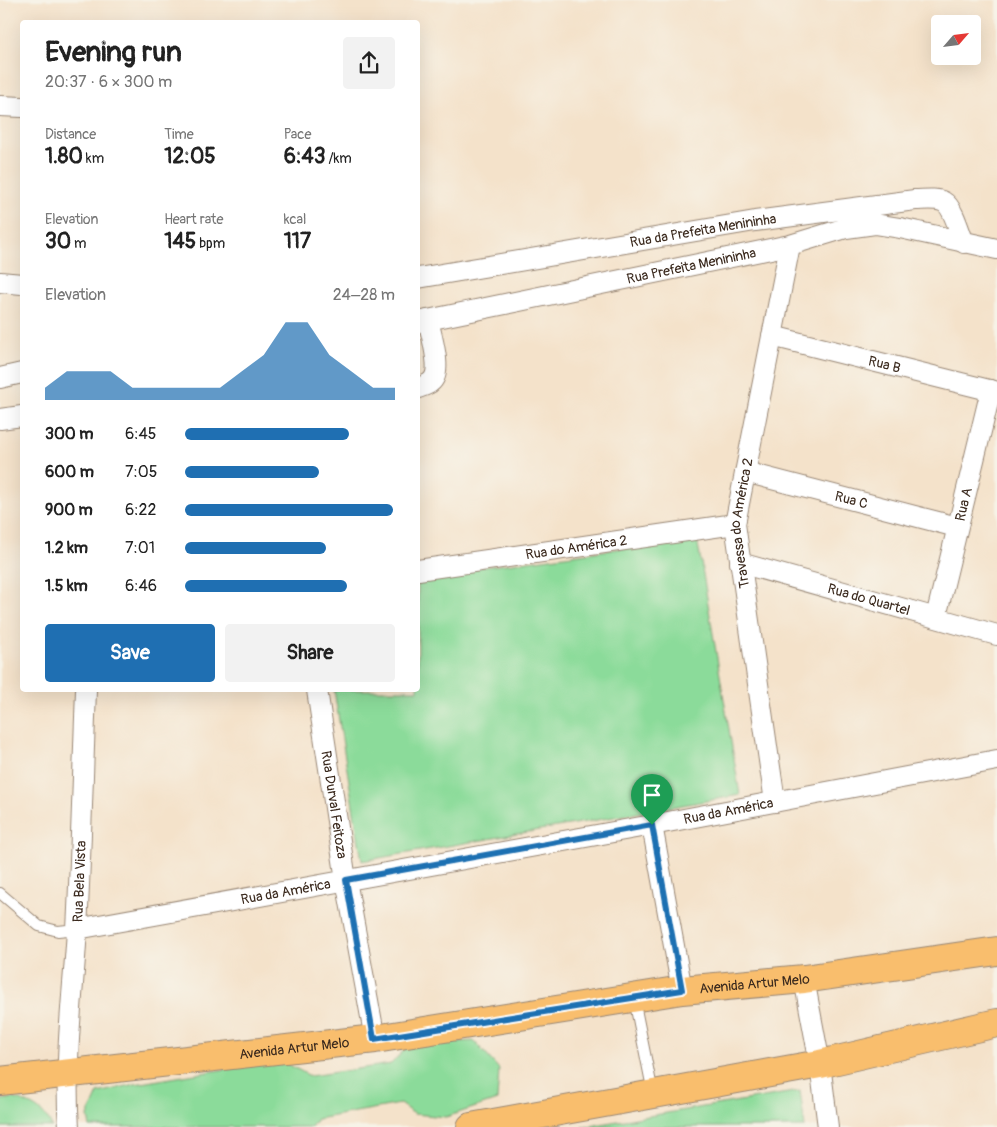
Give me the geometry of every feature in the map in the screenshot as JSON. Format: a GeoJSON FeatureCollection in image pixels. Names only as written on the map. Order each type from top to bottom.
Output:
{"type":"FeatureCollection","features":[{"type":"Feature","properties":{"kind":"main road","name":"Avenida Artur Melo"},"geometry":{"type":"LineString","coordinates":[[0,1081],[374,1039],[682,990],[804,979],[997,951]]}},
{"type":"Feature","properties":{"kind":"main road"},"geometry":{"type":"LineString","coordinates":[[471,1127],[820,1064],[997,1023]]}},
{"type":"Feature","properties":{"kind":"street"},"geometry":{"type":"LineString","coordinates":[[0,106],[20,107]]}},
{"type":"Feature","properties":{"kind":"street","name":"Rua da Prefeita Menininha"},"geometry":{"type":"LineString","coordinates":[[420,278],[755,221],[872,215],[915,200],[943,202],[949,207],[964,242]]}},
{"type":"Feature","properties":{"kind":"street","name":"Rua Prefeita Menininha"},"geometry":{"type":"LineString","coordinates":[[423,321],[790,245],[846,228],[872,215],[900,228],[997,249]]}},
{"type":"Feature","properties":{"kind":"street","name":"Travessa do América 2"},"geometry":{"type":"LineString","coordinates":[[774,802],[735,524],[790,245]]}},
{"type":"Feature","properties":{"kind":"street"},"geometry":{"type":"LineString","coordinates":[[0,282],[20,284]]}},
{"type":"Feature","properties":{"kind":"street"},"geometry":{"type":"LineString","coordinates":[[420,387],[430,384],[435,377],[437,366],[423,321]]}},
{"type":"Feature","properties":{"kind":"street","name":"Rua B"},"geometry":{"type":"LineString","coordinates":[[772,336],[994,391]]}},
{"type":"Feature","properties":{"kind":"street"},"geometry":{"type":"LineString","coordinates":[[0,378],[20,373]]}},
{"type":"Feature","properties":{"kind":"street","name":"Rua A"},"geometry":{"type":"LineString","coordinates":[[936,617],[957,527],[994,391]]}},
{"type":"Feature","properties":{"kind":"street"},"geometry":{"type":"LineString","coordinates":[[0,420],[20,416]]}},
{"type":"Feature","properties":{"kind":"street","name":"Rua C"},"geometry":{"type":"LineString","coordinates":[[745,472],[957,527]]}},
{"type":"Feature","properties":{"kind":"street","name":"Rua do América 2"},"geometry":{"type":"LineString","coordinates":[[420,570],[735,524]]}},
{"type":"Feature","properties":{"kind":"street","name":"Rua do Quartel"},"geometry":{"type":"LineString","coordinates":[[740,563],[997,635]]}},
{"type":"Feature","properties":{"kind":"street","name":"Rua Bela Vista"},"geometry":{"type":"LineString","coordinates":[[69,1127],[66,1097],[77,929],[86,692]]}},
{"type":"Feature","properties":{"kind":"street","name":"Rua Durval Feitoza"},"geometry":{"type":"LineString","coordinates":[[317,692],[346,880],[374,1039]]}},
{"type":"Feature","properties":{"kind":"street","name":"Rua da América"},"geometry":{"type":"LineString","coordinates":[[77,929],[652,825],[997,760]]}},
{"type":"Feature","properties":{"kind":"street"},"geometry":{"type":"LineString","coordinates":[[652,825],[682,990]]}},
{"type":"Feature","properties":{"kind":"street"},"geometry":{"type":"LineString","coordinates":[[804,979],[820,1064],[828,1127]]}},
{"type":"Feature","properties":{"kind":"lane"},"geometry":{"type":"LineString","coordinates":[[0,893],[39,926],[58,931],[77,929]]}},
{"type":"Feature","properties":{"kind":"lane"},"geometry":{"type":"LineString","coordinates":[[634,998],[653,1094]]}},
{"type":"Feature","properties":{"kind":"green space"},"geometry":{"type":"Polygon","coordinates":[[[697,538],[740,795],[362,861],[334,692],[420,692],[420,576],[697,538]]]}},
{"type":"Feature","properties":{"kind":"green space"},"geometry":{"type":"Polygon","coordinates":[[[474,1041],[499,1069],[497,1100],[446,1117],[414,1114],[400,1104],[317,1119],[311,1127],[90,1127],[88,1116],[98,1093],[135,1084],[280,1060],[310,1076],[391,1064],[410,1044],[474,1041]]]}},
{"type":"Feature","properties":{"kind":"green space"},"geometry":{"type":"Polygon","coordinates":[[[800,1091],[805,1127],[582,1127],[800,1091]]]}},
{"type":"Feature","properties":{"kind":"green space"},"geometry":{"type":"Polygon","coordinates":[[[13,1098],[41,1111],[52,1127],[0,1127],[0,1100],[13,1098]]]}},
{"type":"Feature","properties":{"kind":"route"},"geometry":{"type":"LineString","coordinates":[[652,825],[682,990],[374,1039],[346,880],[652,825]]}}]}
